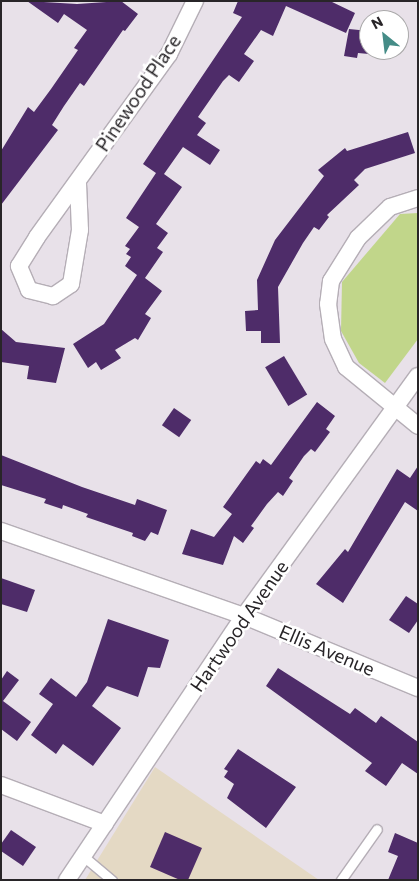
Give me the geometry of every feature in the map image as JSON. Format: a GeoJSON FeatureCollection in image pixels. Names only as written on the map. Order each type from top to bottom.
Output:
{"type":"FeatureCollection","features":[{"type":"Feature","properties":{"kind":"street","name":"Pinewood Place"},"geometry":{"type":"LineString","coordinates":[[78,183],[80,230],[70,284],[54,296],[28,290],[19,266],[37,237],[78,183],[169,54],[195,1]]}},
{"type":"Feature","properties":{"kind":"street"},"geometry":{"type":"LineString","coordinates":[[418,198],[390,207],[358,238],[330,281],[328,304],[333,339],[346,367],[418,426]]}},
{"type":"Feature","properties":{"kind":"street","name":"Hartwood Avenue"},"geometry":{"type":"LineString","coordinates":[[67,880],[244,616],[418,376]]}},
{"type":"Feature","properties":{"kind":"street","name":"Ellis Avenue"},"geometry":{"type":"LineString","coordinates":[[1,531],[244,616],[418,688]]}},
{"type":"Feature","properties":{"kind":"street"},"geometry":{"type":"LineString","coordinates":[[1,785],[105,824]]}},
{"type":"Feature","properties":{"kind":"lane"},"geometry":{"type":"LineString","coordinates":[[341,880],[377,829]]}},
{"type":"Feature","properties":{"kind":"lane"},"geometry":{"type":"LineString","coordinates":[[82,856],[112,880]]}},
{"type":"Feature","properties":{"kind":"shaded area"},"geometry":{"type":"Polygon","coordinates":[[[155,767],[319,880],[85,880],[155,767]]]}},
{"type":"Feature","properties":{"kind":"green space"},"geometry":{"type":"Polygon","coordinates":[[[418,213],[418,339],[385,383],[359,363],[341,331],[342,282],[400,214],[418,213]]]}},
{"type":"Feature","properties":{"kind":"building"},"geometry":{"type":"Polygon","coordinates":[[[27,1],[77,4],[121,1],[138,14],[125,31],[123,30],[84,86],[80,83],[52,125],[58,130],[1,205],[1,151],[28,107],[34,112],[51,89],[78,50],[74,48],[87,30],[64,14],[58,23],[27,1]]]}},
{"type":"Feature","properties":{"kind":"building"},"geometry":{"type":"Polygon","coordinates":[[[238,1],[330,1],[355,13],[346,33],[286,6],[273,36],[261,30],[244,54],[254,61],[239,82],[229,75],[198,117],[206,123],[197,135],[220,150],[210,165],[183,147],[164,174],[182,187],[156,224],[168,233],[157,248],[163,252],[145,278],[162,291],[145,314],[151,318],[138,340],[135,338],[115,350],[121,358],[101,370],[96,362],[88,368],[73,344],[104,324],[137,275],[125,266],[131,257],[126,254],[130,249],[125,246],[139,227],[126,218],[156,173],[143,164],[242,17],[233,13],[238,1]]]}},
{"type":"Feature","properties":{"kind":"building"},"geometry":{"type":"Polygon","coordinates":[[[349,29],[359,30],[359,53],[357,58],[344,56],[349,29]]]}},
{"type":"Feature","properties":{"kind":"building"},"geometry":{"type":"Polygon","coordinates":[[[408,132],[415,153],[365,169],[354,180],[359,185],[327,215],[329,217],[319,230],[314,227],[278,287],[280,343],[261,343],[261,331],[246,331],[245,311],[258,310],[257,280],[275,240],[324,176],[318,170],[345,148],[347,151],[408,132]]]}},
{"type":"Feature","properties":{"kind":"building"},"geometry":{"type":"Polygon","coordinates":[[[1,329],[16,342],[65,348],[56,383],[27,379],[29,366],[1,362],[1,329]]]}},
{"type":"Feature","properties":{"kind":"building"},"geometry":{"type":"Polygon","coordinates":[[[284,356],[307,395],[288,406],[265,367],[284,356]]]}},
{"type":"Feature","properties":{"kind":"building"},"geometry":{"type":"Polygon","coordinates":[[[317,402],[335,416],[326,429],[330,432],[315,452],[311,449],[304,456],[289,478],[293,481],[283,496],[278,492],[267,504],[251,526],[254,528],[243,543],[234,536],[223,565],[182,554],[191,529],[214,537],[232,514],[223,507],[256,461],[260,464],[263,459],[271,465],[317,402]]]}},
{"type":"Feature","properties":{"kind":"building"},"geometry":{"type":"Polygon","coordinates":[[[174,408],[191,420],[179,437],[162,425],[174,408]]]}},
{"type":"Feature","properties":{"kind":"building"},"geometry":{"type":"Polygon","coordinates":[[[1,455],[82,487],[135,505],[137,499],[167,510],[158,535],[151,532],[145,541],[132,536],[133,533],[86,517],[88,514],[63,505],[62,509],[44,503],[46,499],[1,485],[1,455]]]}},
{"type":"Feature","properties":{"kind":"building"},"geometry":{"type":"Polygon","coordinates":[[[418,466],[418,511],[405,502],[343,603],[316,584],[345,549],[348,552],[397,469],[410,478],[418,466]]]}},
{"type":"Feature","properties":{"kind":"building"},"geometry":{"type":"Polygon","coordinates":[[[1,578],[35,590],[27,612],[1,604],[1,578]]]}},
{"type":"Feature","properties":{"kind":"building"},"geometry":{"type":"Polygon","coordinates":[[[406,596],[418,604],[418,620],[409,633],[389,620],[406,596]]]}},
{"type":"Feature","properties":{"kind":"building"},"geometry":{"type":"Polygon","coordinates":[[[108,619],[169,640],[160,668],[148,667],[138,697],[107,686],[92,706],[121,728],[93,766],[63,744],[56,754],[31,735],[53,704],[39,694],[51,678],[76,697],[87,682],[108,619]]]}},
{"type":"Feature","properties":{"kind":"building"},"geometry":{"type":"Polygon","coordinates":[[[278,668],[350,714],[355,708],[376,723],[381,716],[418,742],[418,774],[402,763],[386,786],[365,771],[372,763],[266,686],[278,668]]]}},
{"type":"Feature","properties":{"kind":"building"},"geometry":{"type":"Polygon","coordinates":[[[7,671],[19,680],[3,701],[31,722],[17,741],[1,729],[1,680],[7,671]]]}},
{"type":"Feature","properties":{"kind":"building"},"geometry":{"type":"Polygon","coordinates":[[[238,749],[296,787],[266,828],[227,798],[234,784],[224,777],[228,771],[224,769],[238,749]]]}},
{"type":"Feature","properties":{"kind":"building"},"geometry":{"type":"Polygon","coordinates":[[[11,830],[36,847],[23,866],[1,851],[1,844],[11,830]]]}},
{"type":"Feature","properties":{"kind":"building"},"geometry":{"type":"Polygon","coordinates":[[[165,832],[202,848],[188,880],[180,880],[150,867],[165,832]]]}},
{"type":"Feature","properties":{"kind":"building"},"geometry":{"type":"Polygon","coordinates":[[[395,833],[418,843],[418,880],[388,880],[398,856],[388,852],[395,833]]]}}]}
